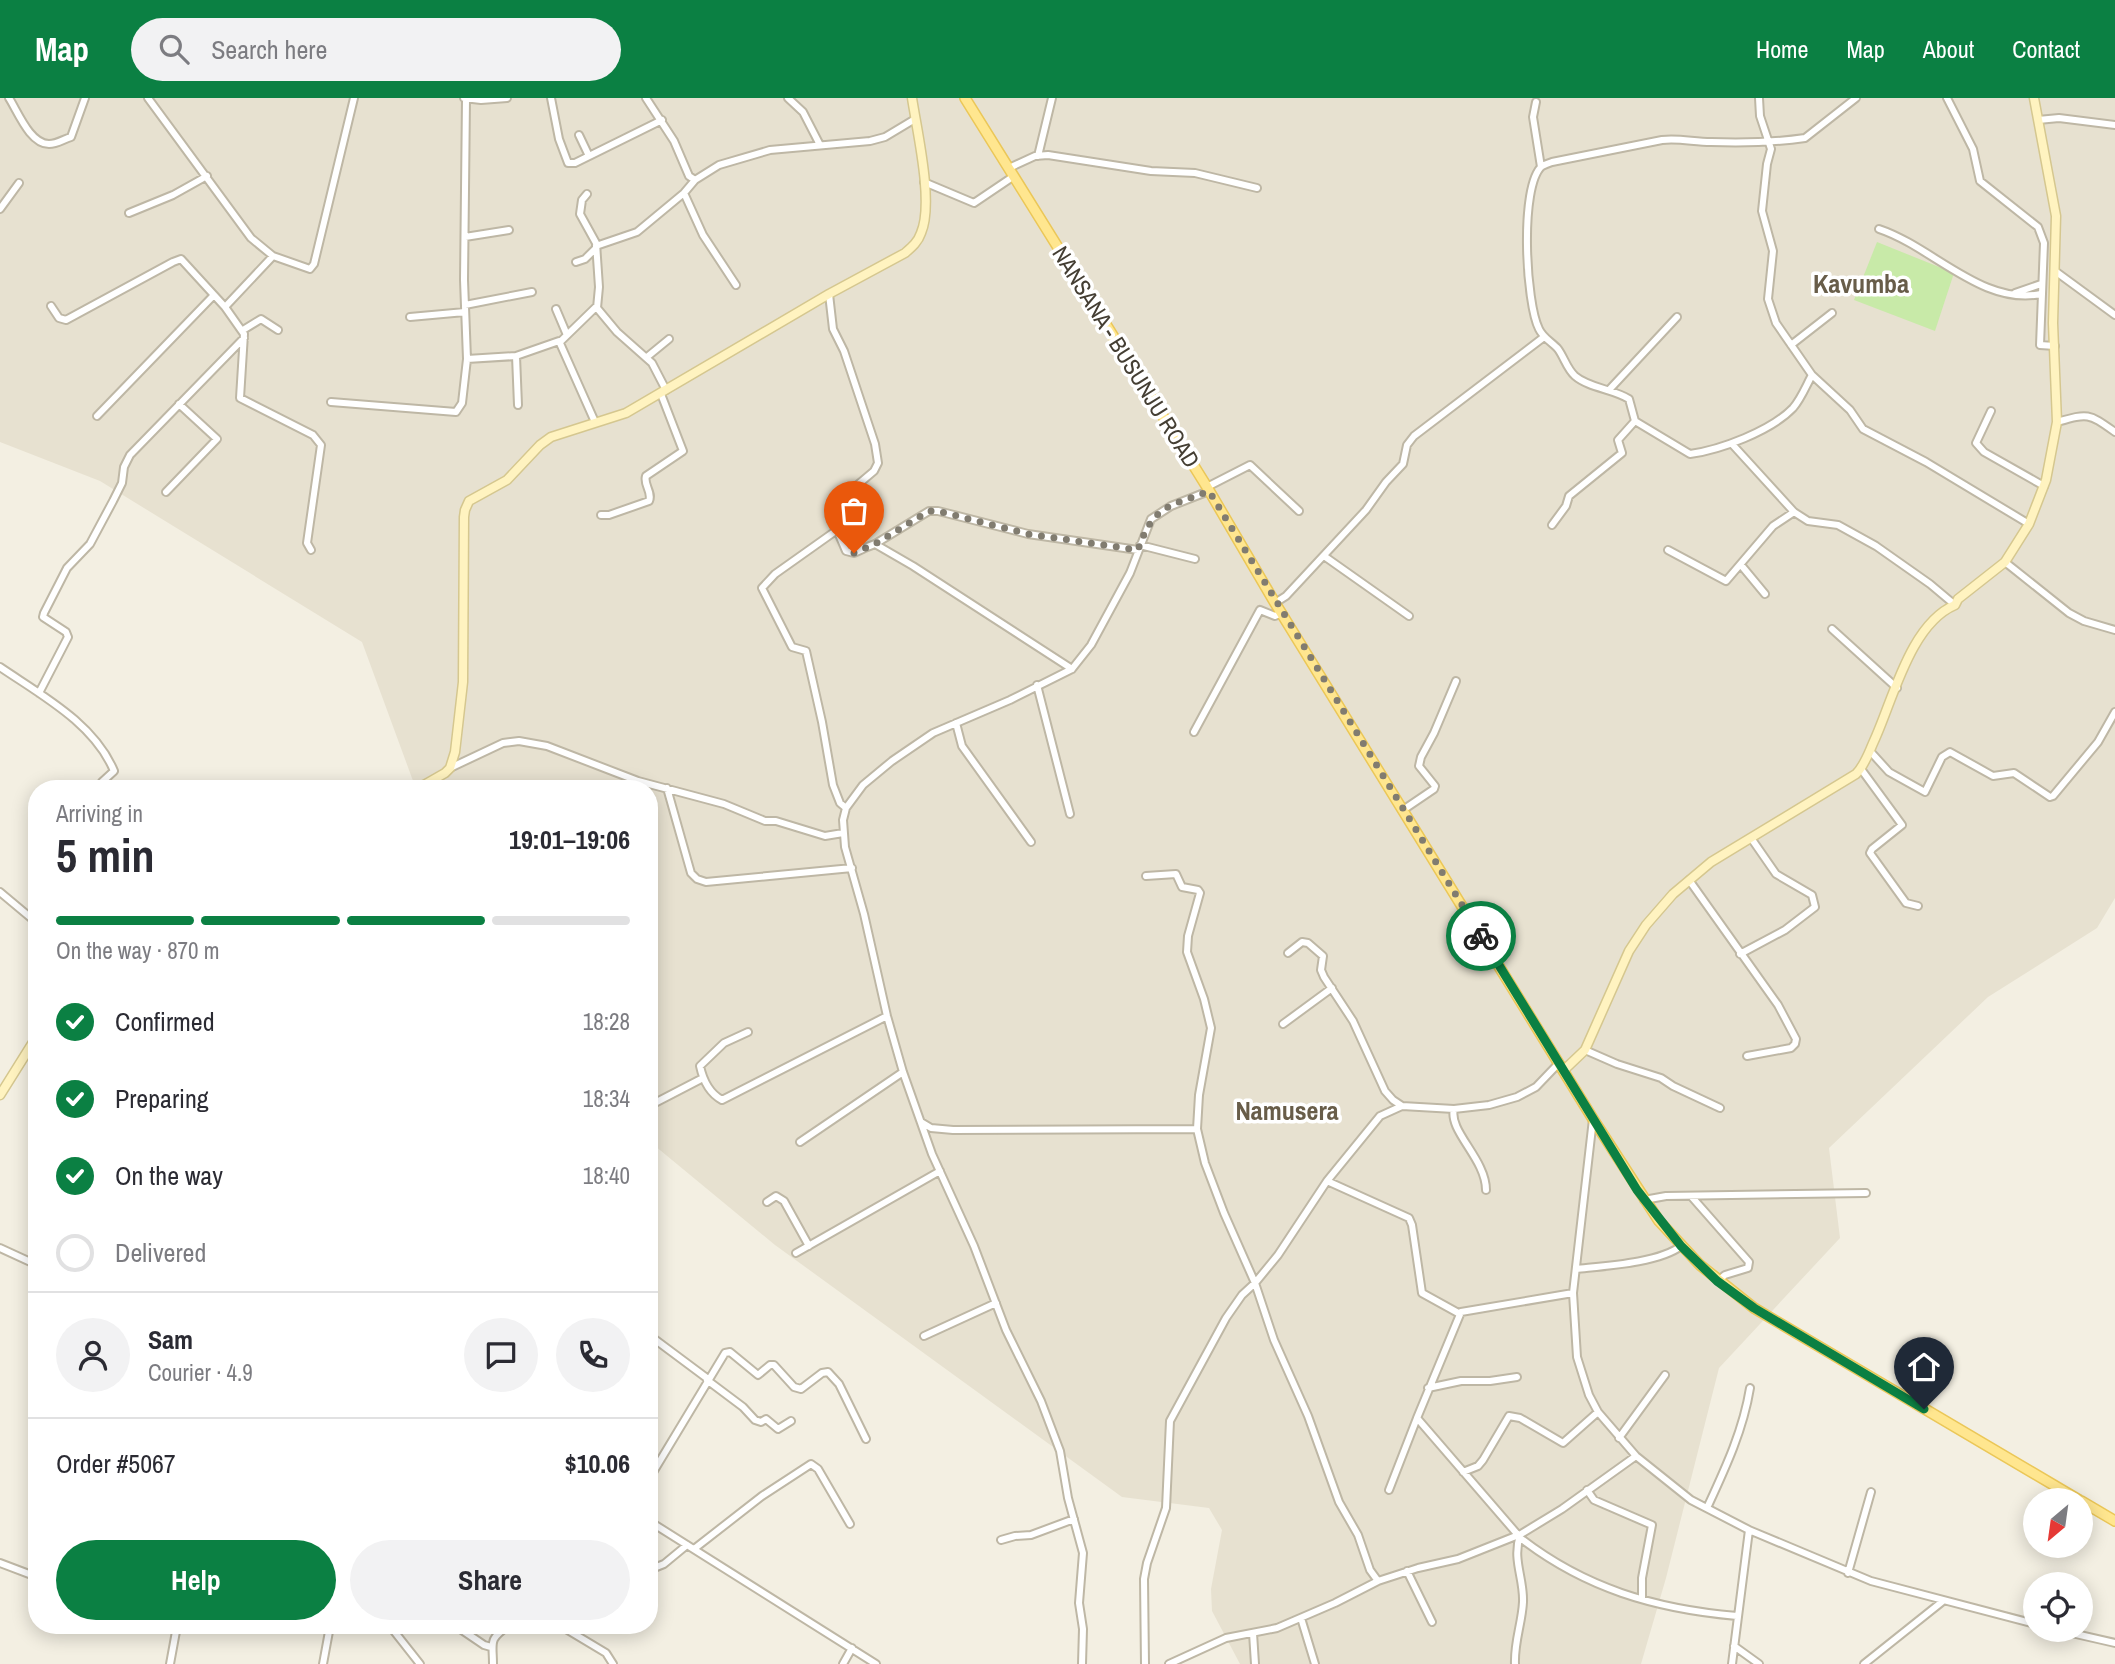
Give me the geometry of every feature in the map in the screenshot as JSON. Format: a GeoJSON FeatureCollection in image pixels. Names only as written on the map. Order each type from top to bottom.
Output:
{"type":"FeatureCollection","features":[{"type":"Feature","properties":{"kind":"main road","name":"NANSANA - BUSUNJU ROAD"},"geometry":{"type":"LineString","coordinates":[[965,98],[1644,1200],[1681,1246],[1717,1281],[1788,1330],[2059,1488]]}},
{"type":"Feature","properties":{"kind":"main road","name":"NANSANA - BUSUNJU ROAD"},"geometry":{"type":"LineString","coordinates":[[2093,1508],[2115,1521]]}},
{"type":"Feature","properties":{"kind":"street"},"geometry":{"type":"LineString","coordinates":[[9,98],[34,138],[46,144],[55,144],[71,137],[82,99]]}},
{"type":"Feature","properties":{"kind":"street"},"geometry":{"type":"LineString","coordinates":[[148,98],[251,238],[274,256],[310,269],[314,264],[354,98]]}},
{"type":"Feature","properties":{"kind":"street"},"geometry":{"type":"LineString","coordinates":[[331,402],[456,412],[462,404],[467,359],[465,98],[507,98]]}},
{"type":"Feature","properties":{"kind":"street"},"geometry":{"type":"LineString","coordinates":[[551,98],[559,139],[568,163],[575,163],[662,120]]}},
{"type":"Feature","properties":{"kind":"street"},"geometry":{"type":"LineString","coordinates":[[646,98],[674,141],[689,176],[695,180]]}},
{"type":"Feature","properties":{"kind":"street"},"geometry":{"type":"LineString","coordinates":[[788,98],[803,112],[820,145]]}},
{"type":"Feature","properties":{"kind":"street"},"geometry":{"type":"LineString","coordinates":[[450,768],[455,752],[463,682],[464,517],[467,505],[517,471],[551,437],[614,418],[905,254],[915,244],[925,217],[924,182],[912,98]]}},
{"type":"Feature","properties":{"kind":"street"},"geometry":{"type":"LineString","coordinates":[[1038,156],[1052,98]]}},
{"type":"Feature","properties":{"kind":"street"},"geometry":{"type":"LineString","coordinates":[[1759,98],[1760,116],[1772,149],[1762,211],[1773,251],[1768,299],[1776,323],[1812,375],[1850,410],[1863,429],[2029,524]]}},
{"type":"Feature","properties":{"kind":"street"},"geometry":{"type":"LineString","coordinates":[[1541,167],[1552,162],[1661,140],[1709,142],[1805,138],[1856,98]]}},
{"type":"Feature","properties":{"kind":"street"},"geometry":{"type":"LineString","coordinates":[[1947,98],[1973,149],[1980,181],[2042,232],[2044,243],[2040,345],[2055,346]]}},
{"type":"Feature","properties":{"kind":"street"},"geometry":{"type":"LineString","coordinates":[[1145,1664],[1144,1579],[1166,1508],[1170,1421],[1226,1318],[1242,1295],[1288,1242],[1327,1181],[1380,1116],[1402,1106],[1454,1109],[1489,1105],[1517,1097],[1536,1087],[1585,1050],[1629,951],[1660,908],[1711,862],[1861,769],[1906,664],[1929,623],[1942,610],[1955,605],[1958,598],[2005,562],[2029,524],[2044,486],[2057,422],[2053,323],[2056,216],[2034,98]]}},
{"type":"Feature","properties":{"kind":"street"},"geometry":{"type":"LineString","coordinates":[[1536,102],[1533,117],[1541,167],[1531,191],[1527,261],[1535,317],[1544,337],[1559,350],[1575,376],[1629,399],[1635,421],[1689,454],[1732,444],[1783,416],[1793,407],[1812,375]]}},
{"type":"Feature","properties":{"kind":"street"},"geometry":{"type":"LineString","coordinates":[[2038,120],[2059,118],[2115,125]]}},
{"type":"Feature","properties":{"kind":"street"},"geometry":{"type":"LineString","coordinates":[[576,262],[585,259],[596,247],[637,232],[684,193],[695,180],[719,165],[770,150],[870,141],[885,137],[915,119]]}},
{"type":"Feature","properties":{"kind":"street"},"geometry":{"type":"LineString","coordinates":[[579,135],[589,156]]}},
{"type":"Feature","properties":{"kind":"street"},"geometry":{"type":"LineString","coordinates":[[924,182],[974,203],[1011,172],[1038,156],[1048,155],[1151,171],[1195,173],[1257,188]]}},
{"type":"Feature","properties":{"kind":"street"},"geometry":{"type":"LineString","coordinates":[[129,213],[173,195],[207,176]]}},
{"type":"Feature","properties":{"kind":"street"},"geometry":{"type":"LineString","coordinates":[[0,208],[19,183]]}},
{"type":"Feature","properties":{"kind":"street"},"geometry":{"type":"LineString","coordinates":[[684,193],[703,235],[736,285]]}},
{"type":"Feature","properties":{"kind":"street"},"geometry":{"type":"LineString","coordinates":[[467,359],[516,356],[561,341],[597,306],[599,287],[596,247],[580,214],[582,200],[587,194]]}},
{"type":"Feature","properties":{"kind":"street"},"geometry":{"type":"LineString","coordinates":[[1879,229],[1899,236],[1987,288],[2025,297],[2041,294]]}},
{"type":"Feature","properties":{"kind":"street"},"geometry":{"type":"LineString","coordinates":[[465,237],[509,230]]}},
{"type":"Feature","properties":{"kind":"street"},"geometry":{"type":"LineString","coordinates":[[225,307],[274,256]]}},
{"type":"Feature","properties":{"kind":"street"},"geometry":{"type":"LineString","coordinates":[[51,306],[59,318],[66,320],[177,260],[185,261],[243,330],[240,398],[313,435],[321,445],[307,543],[311,550]]}},
{"type":"Feature","properties":{"kind":"street"},"geometry":{"type":"LineString","coordinates":[[2055,271],[2115,315]]}},
{"type":"Feature","properties":{"kind":"street"},"geometry":{"type":"LineString","coordinates":[[2006,294],[2041,284]]}},
{"type":"Feature","properties":{"kind":"street"},"geometry":{"type":"LineString","coordinates":[[410,317],[465,309],[532,292]]}},
{"type":"Feature","properties":{"kind":"street"},"geometry":{"type":"LineString","coordinates":[[830,294],[834,329],[875,444],[878,463],[874,471],[836,503],[833,509],[863,549]]}},
{"type":"Feature","properties":{"kind":"street"},"geometry":{"type":"LineString","coordinates":[[97,416],[214,295]]}},
{"type":"Feature","properties":{"kind":"street"},"geometry":{"type":"LineString","coordinates":[[597,306],[617,332],[647,357],[663,392],[683,451],[646,476],[649,501],[610,515],[601,514]]}},
{"type":"Feature","properties":{"kind":"street"},"geometry":{"type":"LineString","coordinates":[[556,309],[567,335]]}},
{"type":"Feature","properties":{"kind":"street"},"geometry":{"type":"LineString","coordinates":[[1791,345],[1832,313]]}},
{"type":"Feature","properties":{"kind":"street"},"geometry":{"type":"LineString","coordinates":[[1609,390],[1677,317]]}},
{"type":"Feature","properties":{"kind":"street"},"geometry":{"type":"LineString","coordinates":[[243,330],[263,319],[278,330]]}},
{"type":"Feature","properties":{"kind":"street"},"geometry":{"type":"LineString","coordinates":[[1275,603],[1286,596],[1348,532],[1403,464],[1407,445],[1414,436],[1544,337]]}},
{"type":"Feature","properties":{"kind":"street"},"geometry":{"type":"LineString","coordinates":[[39,693],[68,637],[43,617],[44,613],[67,568],[89,544],[113,500],[122,483],[124,467],[130,455],[244,338]]}},
{"type":"Feature","properties":{"kind":"street"},"geometry":{"type":"LineString","coordinates":[[647,357],[669,339]]}},
{"type":"Feature","properties":{"kind":"street"},"geometry":{"type":"LineString","coordinates":[[561,341],[595,422]]}},
{"type":"Feature","properties":{"kind":"street"},"geometry":{"type":"LineString","coordinates":[[516,356],[518,405]]}},
{"type":"Feature","properties":{"kind":"street"},"geometry":{"type":"LineString","coordinates":[[166,492],[217,439],[179,404]]}},
{"type":"Feature","properties":{"kind":"street"},"geometry":{"type":"LineString","coordinates":[[1992,411],[1976,443],[1984,452],[2044,486]]}},
{"type":"Feature","properties":{"kind":"street"},"geometry":{"type":"LineString","coordinates":[[2057,422],[2091,416],[2115,432]]}},
{"type":"Feature","properties":{"kind":"street"},"geometry":{"type":"LineString","coordinates":[[1552,524],[1566,506],[1569,496],[1622,453],[1618,440],[1635,421]]}},
{"type":"Feature","properties":{"kind":"street"},"geometry":{"type":"LineString","coordinates":[[1732,444],[1794,512],[1808,521],[1838,525],[1876,546],[1955,605]]}},
{"type":"Feature","properties":{"kind":"street"},"geometry":{"type":"LineString","coordinates":[[1082,1664],[1083,1629],[1079,1603],[1083,1553],[1068,1498],[1060,1451],[1041,1401],[1015,1350],[974,1246],[940,1171],[903,1072],[843,833],[846,808],[863,785],[933,733],[1010,700],[1072,669],[1091,645],[1130,573],[1146,527],[1157,514],[1250,465],[1299,511]]}},
{"type":"Feature","properties":{"kind":"street"},"geometry":{"type":"LineString","coordinates":[[846,808],[840,803],[832,785],[822,722],[806,651],[792,647],[762,588],[775,574],[837,530],[846,551],[854,553],[875,544],[929,511],[1028,534],[1139,548],[1195,559]]}},
{"type":"Feature","properties":{"kind":"street"},"geometry":{"type":"LineString","coordinates":[[1668,550],[1723,581],[1728,580],[1773,526],[1794,512]]}},
{"type":"Feature","properties":{"kind":"street"},"geometry":{"type":"LineString","coordinates":[[875,544],[1072,669]]}},
{"type":"Feature","properties":{"kind":"street"},"geometry":{"type":"LineString","coordinates":[[1324,556],[1409,617]]}},
{"type":"Feature","properties":{"kind":"street"},"geometry":{"type":"LineString","coordinates":[[2005,562],[2068,613],[2115,630]]}},
{"type":"Feature","properties":{"kind":"street"},"geometry":{"type":"LineString","coordinates":[[1741,565],[1765,594]]}},
{"type":"Feature","properties":{"kind":"street"},"geometry":{"type":"LineString","coordinates":[[1194,732],[1260,610],[1275,616],[1282,613]]}},
{"type":"Feature","properties":{"kind":"street"},"geometry":{"type":"LineString","coordinates":[[1832,629],[1897,688]]}},
{"type":"Feature","properties":{"kind":"street"},"geometry":{"type":"LineString","coordinates":[[0,667],[78,723],[109,761],[114,774],[105,780]]}},
{"type":"Feature","properties":{"kind":"street"},"geometry":{"type":"LineString","coordinates":[[1403,810],[1434,789],[1435,786],[1419,766],[1456,681]]}},
{"type":"Feature","properties":{"kind":"street"},"geometry":{"type":"LineString","coordinates":[[1037,685],[1070,814]]}},
{"type":"Feature","properties":{"kind":"street"},"geometry":{"type":"LineString","coordinates":[[1870,751],[1889,772],[1925,792],[1942,757],[1950,752],[1993,776],[2014,773],[2050,797],[2098,742],[2115,712]]}},
{"type":"Feature","properties":{"kind":"street"},"geometry":{"type":"LineString","coordinates":[[956,723],[962,746],[1031,842]]}},
{"type":"Feature","properties":{"kind":"street"},"geometry":{"type":"LineString","coordinates":[[433,780],[450,768],[503,743],[514,741],[547,746],[638,780]]}},
{"type":"Feature","properties":{"kind":"street"},"geometry":{"type":"LineString","coordinates":[[1861,769],[1902,825],[1872,849],[1871,856],[1906,903],[1918,906]]}},
{"type":"Feature","properties":{"kind":"street"},"geometry":{"type":"LineString","coordinates":[[658,786],[724,804],[765,821],[776,821],[825,836],[843,833]]}},
{"type":"Feature","properties":{"kind":"street"},"geometry":{"type":"LineString","coordinates":[[667,788],[691,873],[697,879],[706,882],[852,868]]}},
{"type":"Feature","properties":{"kind":"street"},"geometry":{"type":"LineString","coordinates":[[1740,954],[1784,930],[1815,907],[1812,895],[1776,874],[1751,838]]}},
{"type":"Feature","properties":{"kind":"street"},"geometry":{"type":"LineString","coordinates":[[1146,876],[1176,874],[1182,887],[1198,890],[1200,894],[1188,936],[1187,952],[1210,1027],[1199,1095],[1197,1129],[1205,1163],[1308,1416],[1339,1502],[1358,1535],[1370,1570],[1378,1581]]}},
{"type":"Feature","properties":{"kind":"street"},"geometry":{"type":"LineString","coordinates":[[1689,880],[1780,1007],[1796,1039],[1796,1044],[1791,1048],[1747,1056]]}},
{"type":"Feature","properties":{"kind":"street"},"geometry":{"type":"LineString","coordinates":[[0,892],[28,915]]}},
{"type":"Feature","properties":{"kind":"street"},"geometry":{"type":"LineString","coordinates":[[1288,953],[1299,943],[1308,943],[1323,956],[1321,970],[1353,1021],[1385,1091],[1402,1106]]}},
{"type":"Feature","properties":{"kind":"street"},"geometry":{"type":"LineString","coordinates":[[1283,1024],[1332,988]]}},
{"type":"Feature","properties":{"kind":"street"},"geometry":{"type":"LineString","coordinates":[[748,1032],[724,1043],[700,1066],[703,1078],[716,1097],[722,1100],[887,1016]]}},
{"type":"Feature","properties":{"kind":"street"},"geometry":{"type":"LineString","coordinates":[[0,1095],[28,1050]]}},
{"type":"Feature","properties":{"kind":"street"},"geometry":{"type":"LineString","coordinates":[[1585,1050],[1616,1064],[1661,1078],[1720,1108]]}},
{"type":"Feature","properties":{"kind":"street"},"geometry":{"type":"LineString","coordinates":[[800,1142],[903,1072]]}},
{"type":"Feature","properties":{"kind":"street"},"geometry":{"type":"LineString","coordinates":[[658,1102],[703,1078]]}},
{"type":"Feature","properties":{"kind":"street"},"geometry":{"type":"LineString","coordinates":[[1454,1109],[1453,1119],[1459,1133],[1476,1157],[1486,1181],[1486,1190]]}},
{"type":"Feature","properties":{"kind":"street"},"geometry":{"type":"LineString","coordinates":[[1592,1119],[1573,1293],[1577,1357],[1589,1395],[1598,1412],[1619,1438],[1675,1489],[1749,1530],[1848,1573],[2023,1621]]}},
{"type":"Feature","properties":{"kind":"street"},"geometry":{"type":"LineString","coordinates":[[921,1122],[931,1128],[953,1130],[1197,1129]]}},
{"type":"Feature","properties":{"kind":"street"},"geometry":{"type":"LineString","coordinates":[[796,1253],[940,1171]]}},
{"type":"Feature","properties":{"kind":"street"},"geometry":{"type":"LineString","coordinates":[[1327,1181],[1409,1218],[1422,1293],[1460,1314]]}},
{"type":"Feature","properties":{"kind":"street"},"geometry":{"type":"LineString","coordinates":[[1644,1200],[1691,1196],[1866,1193]]}},
{"type":"Feature","properties":{"kind":"street"},"geometry":{"type":"LineString","coordinates":[[767,1202],[776,1196],[784,1201],[809,1246]]}},
{"type":"Feature","properties":{"kind":"street"},"geometry":{"type":"LineString","coordinates":[[1691,1196],[1749,1262],[1748,1268],[1725,1275],[1717,1281]]}},
{"type":"Feature","properties":{"kind":"street"},"geometry":{"type":"LineString","coordinates":[[1576,1269],[1619,1265],[1673,1252],[1681,1246]]}},
{"type":"Feature","properties":{"kind":"street"},"geometry":{"type":"LineString","coordinates":[[0,1248],[28,1261]]}},
{"type":"Feature","properties":{"kind":"street"},"geometry":{"type":"LineString","coordinates":[[1389,1490],[1460,1314],[1464,1310],[1573,1293]]}},
{"type":"Feature","properties":{"kind":"street"},"geometry":{"type":"LineString","coordinates":[[924,1336],[996,1303]]}},
{"type":"Feature","properties":{"kind":"street"},"geometry":{"type":"LineString","coordinates":[[658,1342],[743,1407],[755,1420],[761,1422],[766,1419],[778,1429],[791,1421]]}},
{"type":"Feature","properties":{"kind":"street"},"geometry":{"type":"LineString","coordinates":[[658,1464],[723,1355],[730,1352],[755,1374],[774,1365],[793,1387],[801,1389],[822,1373],[828,1372],[839,1384],[866,1439]]}},
{"type":"Feature","properties":{"kind":"street"},"geometry":{"type":"LineString","coordinates":[[1619,1438],[1665,1375]]}},
{"type":"Feature","properties":{"kind":"street"},"geometry":{"type":"LineString","coordinates":[[1428,1388],[1461,1381],[1517,1377]]}},
{"type":"Feature","properties":{"kind":"street"},"geometry":{"type":"LineString","coordinates":[[1707,1508],[1738,1440],[1750,1388]]}},
{"type":"Feature","properties":{"kind":"street"},"geometry":{"type":"LineString","coordinates":[[1463,1472],[1483,1460],[1508,1416],[1520,1418],[1563,1443],[1598,1412]]}},
{"type":"Feature","properties":{"kind":"street"},"geometry":{"type":"LineString","coordinates":[[1417,1418],[1519,1535],[1550,1561],[1590,1582],[1642,1599],[1704,1613],[1737,1616]]}},
{"type":"Feature","properties":{"kind":"street"},"geometry":{"type":"LineString","coordinates":[[1169,1664],[1226,1638],[1271,1630],[1378,1581],[1458,1559],[1519,1535],[1636,1456]]}},
{"type":"Feature","properties":{"kind":"street"},"geometry":{"type":"LineString","coordinates":[[694,1549],[762,1496],[811,1464],[818,1468],[850,1524]]}},
{"type":"Feature","properties":{"kind":"street"},"geometry":{"type":"LineString","coordinates":[[1587,1490],[1594,1500],[1652,1525],[1642,1578],[1642,1599]]}},
{"type":"Feature","properties":{"kind":"street"},"geometry":{"type":"LineString","coordinates":[[1848,1573],[1871,1492]]}},
{"type":"Feature","properties":{"kind":"street"},"geometry":{"type":"LineString","coordinates":[[1001,1541],[1015,1536],[1031,1535],[1074,1519]]}},
{"type":"Feature","properties":{"kind":"street"},"geometry":{"type":"LineString","coordinates":[[658,1527],[876,1664]]}},
{"type":"Feature","properties":{"kind":"street"},"geometry":{"type":"LineString","coordinates":[[1732,1664],[1749,1530]]}},
{"type":"Feature","properties":{"kind":"street"},"geometry":{"type":"LineString","coordinates":[[1515,1664],[1517,1632],[1523,1602],[1516,1563],[1519,1535]]}},
{"type":"Feature","properties":{"kind":"street"},"geometry":{"type":"LineString","coordinates":[[658,1566],[687,1545]]}},
{"type":"Feature","properties":{"kind":"street"},"geometry":{"type":"LineString","coordinates":[[0,1563],[28,1574]]}},
{"type":"Feature","properties":{"kind":"street"},"geometry":{"type":"LineString","coordinates":[[1407,1571],[1432,1622]]}},
{"type":"Feature","properties":{"kind":"street"},"geometry":{"type":"LineString","coordinates":[[1864,1664],[1943,1601]]}},
{"type":"Feature","properties":{"kind":"street"},"geometry":{"type":"LineString","coordinates":[[1301,1618],[1315,1664]]}},
{"type":"Feature","properties":{"kind":"street"},"geometry":{"type":"LineString","coordinates":[[1253,1633],[1255,1664]]}},
{"type":"Feature","properties":{"kind":"street"},"geometry":{"type":"LineString","coordinates":[[170,1664],[176,1634]]}},
{"type":"Feature","properties":{"kind":"street"},"geometry":{"type":"LineString","coordinates":[[323,1664],[329,1634]]}},
{"type":"Feature","properties":{"kind":"street"},"geometry":{"type":"LineString","coordinates":[[396,1634],[420,1664]]}},
{"type":"Feature","properties":{"kind":"street"},"geometry":{"type":"LineString","coordinates":[[468,1634],[491,1647]]}},
{"type":"Feature","properties":{"kind":"street"},"geometry":{"type":"LineString","coordinates":[[493,1664],[491,1647],[496,1634]]}},
{"type":"Feature","properties":{"kind":"street"},"geometry":{"type":"LineString","coordinates":[[574,1634],[606,1653],[614,1664]]}},
{"type":"Feature","properties":{"kind":"street"},"geometry":{"type":"LineString","coordinates":[[2093,1638],[2115,1643]]}},
{"type":"Feature","properties":{"kind":"street"},"geometry":{"type":"LineString","coordinates":[[1734,1646],[1759,1664]]}},
{"type":"Feature","properties":{"kind":"street"},"geometry":{"type":"LineString","coordinates":[[843,1664],[852,1648]]}},
{"type":"Feature","properties":{"kind":"shaded area"},"geometry":{"type":"Polygon","coordinates":[[[0,98],[2115,98],[2115,898],[2097,928],[1988,997],[1829,1148],[1840,1238],[1719,1368],[1666,1578],[1641,1664],[1240,1664],[1212,1611],[1211,1589],[1222,1530],[1209,1508],[1122,1497],[775,1245],[658,1148],[658,780],[413,780],[362,642],[100,481],[0,442],[0,98]]]}},
{"type":"Feature","properties":{"kind":"green space"},"geometry":{"type":"Polygon","coordinates":[[[1877,242],[1954,273],[1935,331],[1854,300],[1877,242]]]}},
{"type":"Feature","properties":{"kind":"way so far"},"geometry":{"type":"LineString","coordinates":[[854,553],[875,544],[929,511],[1028,534],[1138,550],[1146,527],[1157,514],[1209,491],[1481,936]]}},
{"type":"Feature","properties":{"kind":"district","name":"Kavumba"},"geometry":{"type":"Point","coordinates":[1861,284]}},
{"type":"Feature","properties":{"kind":"district","name":"Namusera"},"geometry":{"type":"Point","coordinates":[1287,1111]}},
{"type":"Feature","properties":{"kind":"route"},"geometry":{"type":"LineString","coordinates":[[1481,936],[1637,1190],[1681,1246],[1717,1281],[1754,1308],[1924,1409]]}}]}
